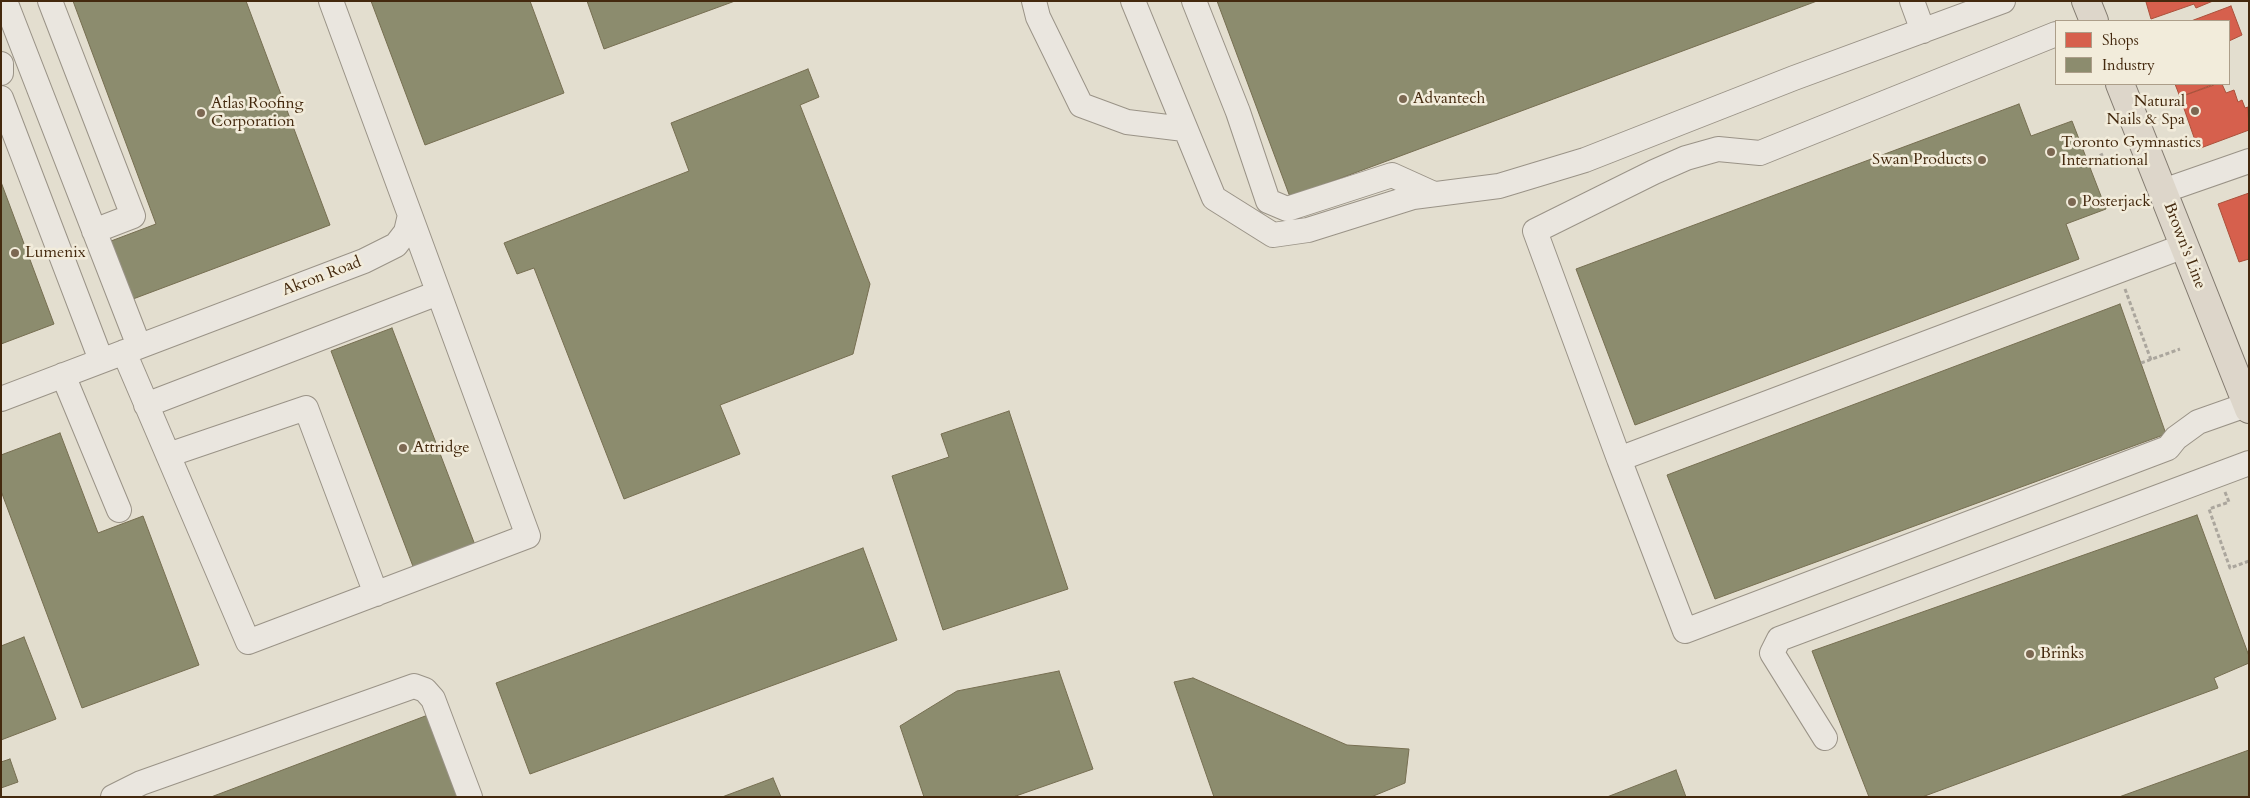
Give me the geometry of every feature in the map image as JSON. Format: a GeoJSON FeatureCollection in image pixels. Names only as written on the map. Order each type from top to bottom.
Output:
{"type":"FeatureCollection","features":[{"type":"Feature","properties":{"kind":"main road","name":"Brown's Line"},"geometry":{"type":"LineString","coordinates":[[2120,85],[2248,406]]}},
{"type":"Feature","properties":{"kind":"street"},"geometry":{"type":"LineString","coordinates":[[5,1],[94,230],[132,349],[146,405],[248,642],[528,536],[331,1]]}},
{"type":"Feature","properties":{"kind":"street"},"geometry":{"type":"LineString","coordinates":[[50,1],[133,216],[94,230]]}},
{"type":"Feature","properties":{"kind":"street"},"geometry":{"type":"LineString","coordinates":[[1034,1],[1038,17],[1080,105],[1127,122],[1184,128]]}},
{"type":"Feature","properties":{"kind":"street"},"geometry":{"type":"LineString","coordinates":[[1132,1],[1214,198],[1273,235],[1308,230],[1412,197],[1499,186],[1585,160],[1794,78],[2003,1]]}},
{"type":"Feature","properties":{"kind":"street"},"geometry":{"type":"LineString","coordinates":[[1194,1],[1238,112],[1268,201],[1287,209],[1392,175],[1434,194]]}},
{"type":"Feature","properties":{"kind":"street"},"geometry":{"type":"LineString","coordinates":[[1912,1],[1923,31]]}},
{"type":"Feature","properties":{"kind":"street"},"geometry":{"type":"LineString","coordinates":[[2055,34],[1760,153],[1718,149],[1686,158],[1535,231],[1685,631],[2168,448],[2176,438],[2198,422],[2248,406]]}},
{"type":"Feature","properties":{"kind":"street"},"geometry":{"type":"LineString","coordinates":[[1,64],[1,73]]}},
{"type":"Feature","properties":{"kind":"street"},"geometry":{"type":"LineString","coordinates":[[1,98],[101,360]]}},
{"type":"Feature","properties":{"kind":"street"},"geometry":{"type":"LineString","coordinates":[[2163,192],[2249,161]]}},
{"type":"Feature","properties":{"kind":"street","name":"Akron Road"},"geometry":{"type":"LineString","coordinates":[[1,399],[364,261],[396,245],[406,232],[410,215]]}},
{"type":"Feature","properties":{"kind":"street"},"geometry":{"type":"LineString","coordinates":[[1619,459],[2184,246]]}},
{"type":"Feature","properties":{"kind":"street"},"geometry":{"type":"LineString","coordinates":[[146,405],[438,293]]}},
{"type":"Feature","properties":{"kind":"street"},"geometry":{"type":"LineString","coordinates":[[63,375],[119,510]]}},
{"type":"Feature","properties":{"kind":"street"},"geometry":{"type":"LineString","coordinates":[[168,455],[306,408],[376,594]]}},
{"type":"Feature","properties":{"kind":"street"},"geometry":{"type":"LineString","coordinates":[[1825,738],[1772,653],[1779,639],[2249,463]]}},
{"type":"Feature","properties":{"kind":"street"},"geometry":{"type":"LineString","coordinates":[[113,797],[141,783],[414,686],[425,690],[434,699],[470,797]]}},
{"type":"Feature","properties":{"kind":"path"},"geometry":{"type":"LineString","coordinates":[[2088,161],[2103,154]]}},
{"type":"Feature","properties":{"kind":"path"},"geometry":{"type":"LineString","coordinates":[[2119,272],[2150,360]]}},
{"type":"Feature","properties":{"kind":"path"},"geometry":{"type":"LineString","coordinates":[[2141,363],[2180,349]]}},
{"type":"Feature","properties":{"kind":"path"},"geometry":{"type":"LineString","coordinates":[[2209,510],[2230,568],[2249,561]]}},
{"type":"Feature","properties":{"kind":"building: Shops"},"geometry":{"type":"Polygon","coordinates":[[[2213,1],[2196,8],[2194,4],[2151,19],[2146,2],[2213,1]]]}},
{"type":"Feature","properties":{"kind":"building: Shops"},"geometry":{"type":"Polygon","coordinates":[[[2231,6],[2242,35],[2230,41],[2230,20],[2194,20],[2231,6]]]}},
{"type":"Feature","properties":{"kind":"building: Shops"},"geometry":{"type":"Polygon","coordinates":[[[2175,85],[2214,85],[2180,97],[2175,85]]]}},
{"type":"Feature","properties":{"kind":"building: Shops"},"geometry":{"type":"Polygon","coordinates":[[[2211,85],[2222,85],[2226,93],[2234,90],[2238,102],[2242,100],[2245,108],[2248,107],[2249,130],[2198,149],[2180,97],[2211,85]]]}},
{"type":"Feature","properties":{"kind":"building: Shops"},"geometry":{"type":"Polygon","coordinates":[[[2249,193],[2249,259],[2239,262],[2218,204],[2249,193]]]}},
{"type":"Feature","properties":{"kind":"building: Industry","name":"Atlas Roofing Corporation"},"geometry":{"type":"Polygon","coordinates":[[[73,1],[246,1],[330,225],[133,299],[111,241],[156,224],[73,1]]]}},
{"type":"Feature","properties":{"kind":"building: Industry"},"geometry":{"type":"Polygon","coordinates":[[[371,1],[530,1],[564,93],[425,145],[371,1]]]}},
{"type":"Feature","properties":{"kind":"building: Industry"},"geometry":{"type":"Polygon","coordinates":[[[587,1],[735,1],[604,49],[587,1]]]}},
{"type":"Feature","properties":{"kind":"building: Industry","name":"Advantech"},"geometry":{"type":"Polygon","coordinates":[[[1217,1],[1817,1],[1290,197],[1217,1]]]}},
{"type":"Feature","properties":{"kind":"building: Industry"},"geometry":{"type":"Polygon","coordinates":[[[808,69],[819,97],[800,105],[870,284],[853,354],[720,405],[740,454],[624,499],[534,268],[517,274],[504,243],[689,171],[671,123],[808,69]]]}},
{"type":"Feature","properties":{"kind":"building: Industry"},"geometry":{"type":"Polygon","coordinates":[[[2019,104],[2031,136],[2072,121],[2106,209],[2066,224],[2079,259],[1635,425],[1576,269],[2019,104]]]}},
{"type":"Feature","properties":{"kind":"building: Industry","name":"Lumenix"},"geometry":{"type":"Polygon","coordinates":[[[1,182],[54,324],[1,344],[1,182]]]}},
{"type":"Feature","properties":{"kind":"building: Industry"},"geometry":{"type":"Polygon","coordinates":[[[2120,304],[2166,434],[1715,599],[1667,475],[2120,304]]]}},
{"type":"Feature","properties":{"kind":"building: Industry","name":"Attridge"},"geometry":{"type":"Polygon","coordinates":[[[392,328],[475,545],[414,569],[331,351],[392,328]]]}},
{"type":"Feature","properties":{"kind":"building: Industry"},"geometry":{"type":"Polygon","coordinates":[[[1009,411],[1068,589],[943,630],[892,476],[949,457],[941,434],[1009,411]]]}},
{"type":"Feature","properties":{"kind":"building: Industry"},"geometry":{"type":"Polygon","coordinates":[[[60,433],[98,533],[143,516],[199,665],[82,708],[1,491],[1,455],[60,433]]]}},
{"type":"Feature","properties":{"kind":"building: Industry","name":"Brinks"},"geometry":{"type":"Polygon","coordinates":[[[2197,515],[2249,656],[2249,663],[2214,678],[2218,688],[1922,797],[1869,797],[1812,651],[2197,515]]]}},
{"type":"Feature","properties":{"kind":"building: Industry"},"geometry":{"type":"Polygon","coordinates":[[[863,548],[897,640],[530,774],[496,683],[863,548]]]}},
{"type":"Feature","properties":{"kind":"building: Industry"},"geometry":{"type":"Polygon","coordinates":[[[24,637],[56,719],[1,740],[1,646],[24,637]]]}},
{"type":"Feature","properties":{"kind":"building: Industry"},"geometry":{"type":"Polygon","coordinates":[[[1059,671],[1093,769],[1013,797],[924,797],[900,726],[957,691],[1059,671]]]}},
{"type":"Feature","properties":{"kind":"building: Industry"},"geometry":{"type":"Polygon","coordinates":[[[1193,678],[1347,745],[1409,749],[1405,783],[1371,797],[1214,797],[1174,682],[1193,678]]]}},
{"type":"Feature","properties":{"kind":"building: Industry"},"geometry":{"type":"Polygon","coordinates":[[[428,715],[460,797],[211,797],[428,715]]]}},
{"type":"Feature","properties":{"kind":"building: Industry"},"geometry":{"type":"Polygon","coordinates":[[[2249,750],[2249,797],[2119,797],[2249,750]]]}},
{"type":"Feature","properties":{"kind":"building: Industry"},"geometry":{"type":"Polygon","coordinates":[[[10,759],[18,782],[1,788],[1,762],[10,759]]]}},
{"type":"Feature","properties":{"kind":"building: Industry"},"geometry":{"type":"Polygon","coordinates":[[[1676,770],[1686,797],[1607,797],[1676,770]]]}},
{"type":"Feature","properties":{"kind":"building: Industry"},"geometry":{"type":"Polygon","coordinates":[[[773,778],[781,797],[722,797],[773,778]]]}},
{"type":"Feature","properties":{"kind":"place","name":"Advantech"},"geometry":{"type":"Point","coordinates":[1403,99]}},
{"type":"Feature","properties":{"kind":"place","name":"Natural Nails & Spa"},"geometry":{"type":"Point","coordinates":[2195,111]}},
{"type":"Feature","properties":{"kind":"place","name":"Atlas Roofing Corporation"},"geometry":{"type":"Point","coordinates":[201,113]}},
{"type":"Feature","properties":{"kind":"place","name":"Toronto Gymnastics International"},"geometry":{"type":"Point","coordinates":[2051,152]}},
{"type":"Feature","properties":{"kind":"place","name":"Swan Products"},"geometry":{"type":"Point","coordinates":[1982,160]}},
{"type":"Feature","properties":{"kind":"place","name":"Posterjack"},"geometry":{"type":"Point","coordinates":[2072,202]}},
{"type":"Feature","properties":{"kind":"place","name":"Lumenix"},"geometry":{"type":"Point","coordinates":[15,253]}},
{"type":"Feature","properties":{"kind":"place","name":"Attridge"},"geometry":{"type":"Point","coordinates":[403,448]}},
{"type":"Feature","properties":{"kind":"place","name":"Brinks"},"geometry":{"type":"Point","coordinates":[2030,654]}}]}
